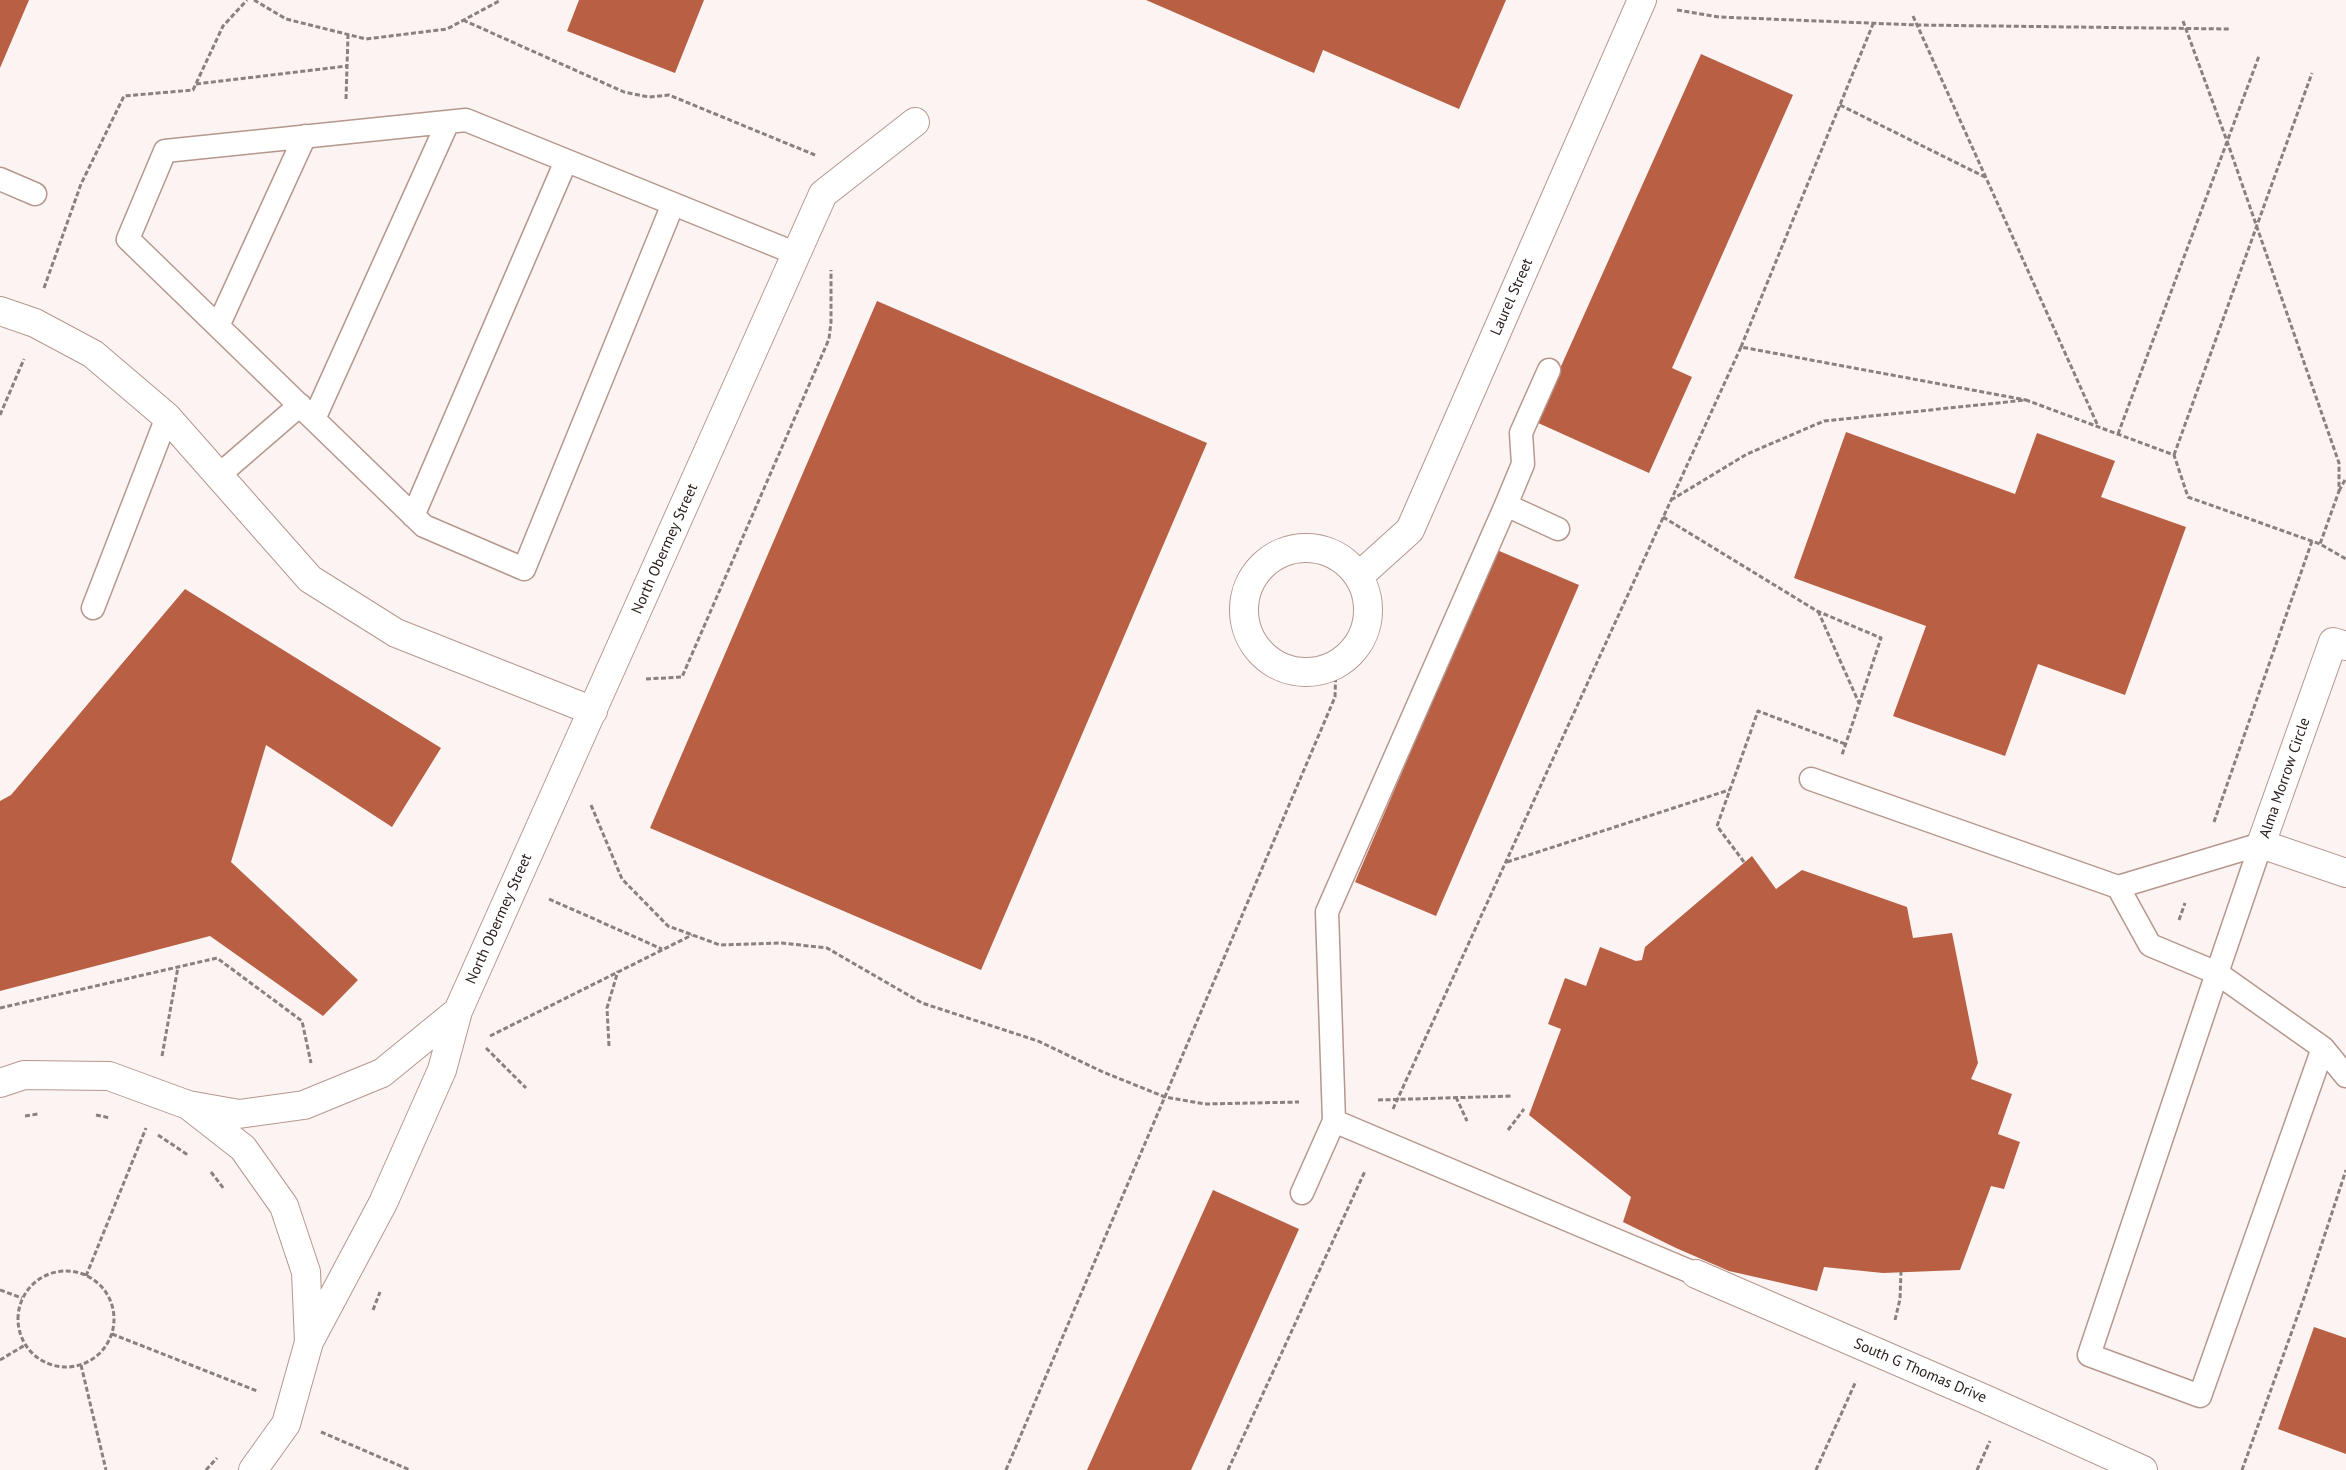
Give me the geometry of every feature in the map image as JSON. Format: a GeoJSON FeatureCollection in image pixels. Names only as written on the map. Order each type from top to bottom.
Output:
{"type":"FeatureCollection","features":[{"type":"Feature","properties":{"kind":"street","name":"Laurel Street"},"geometry":{"type":"LineString","coordinates":[[1359,576],[1410,530],[1641,2]]}},
{"type":"Feature","properties":{"kind":"street","name":"North Obermey Street"},"geometry":{"type":"LineString","coordinates":[[309,1342],[383,1203],[442,1070],[458,1011],[824,194],[915,122]]}},
{"type":"Feature","properties":{"kind":"street"},"geometry":{"type":"LineString","coordinates":[[0,310],[35,323],[93,354],[167,417],[310,579],[396,633],[593,711]]}},
{"type":"Feature","properties":{"kind":"street"},"geometry":{"type":"LineString","coordinates":[[1306,547],[1327,551],[1345,560],[1359,576],[1368,594],[1369,615],[1364,635],[1353,652],[1336,665],[1317,671],[1297,672],[1277,665],[1261,652],[1249,635],[1244,615],[1245,594],[1254,575],[1268,560],[1286,550],[1306,547]]}},
{"type":"Feature","properties":{"kind":"street","name":"Alma Morrow Circle"},"geometry":{"type":"LineString","coordinates":[[2339,644],[2261,844],[2346,873]]}},
{"type":"Feature","properties":{"kind":"street","name":"North Obermey Street"},"geometry":{"type":"LineString","coordinates":[[188,1105],[239,1114],[304,1105],[382,1073],[458,1011]]}},
{"type":"Feature","properties":{"kind":"street"},"geometry":{"type":"LineString","coordinates":[[0,1083],[24,1075],[109,1076],[188,1105],[243,1148],[284,1206],[306,1272],[309,1342],[286,1424],[253,1470]]}},
{"type":"Feature","properties":{"kind":"street","name":"South G Thomas Drive"},"geometry":{"type":"LineString","coordinates":[[1696,1274],[1985,1399],[2143,1470]]}},
{"type":"Feature","properties":{"kind":"lane"},"geometry":{"type":"LineString","coordinates":[[674,204],[524,569],[424,526],[128,239],[165,151],[466,120],[566,161],[674,204],[797,254]]}},
{"type":"Feature","properties":{"kind":"lane"},"geometry":{"type":"LineString","coordinates":[[219,475],[307,412],[448,122]]}},
{"type":"Feature","properties":{"kind":"lane"},"geometry":{"type":"LineString","coordinates":[[218,326],[305,136]]}},
{"type":"Feature","properties":{"kind":"lane"},"geometry":{"type":"LineString","coordinates":[[413,516],[566,161]]}},
{"type":"Feature","properties":{"kind":"lane"},"geometry":{"type":"LineString","coordinates":[[0,179],[35,194]]}},
{"type":"Feature","properties":{"kind":"lane"},"geometry":{"type":"LineString","coordinates":[[1302,1193],[1334,1121],[1327,912],[1523,464],[1522,433],[1549,370]]}},
{"type":"Feature","properties":{"kind":"lane"},"geometry":{"type":"LineString","coordinates":[[93,608],[167,417]]}},
{"type":"Feature","properties":{"kind":"lane"},"geometry":{"type":"LineString","coordinates":[[1506,505],[1558,528]]}},
{"type":"Feature","properties":{"kind":"lane"},"geometry":{"type":"LineString","coordinates":[[1821,782],[2118,887],[2261,844]]}},
{"type":"Feature","properties":{"kind":"lane"},"geometry":{"type":"LineString","coordinates":[[2261,844],[2089,1355],[2200,1396],[2323,1048]]}},
{"type":"Feature","properties":{"kind":"lane"},"geometry":{"type":"LineString","coordinates":[[2118,887],[2150,945],[2217,973],[2323,1048],[2346,1076]]}},
{"type":"Feature","properties":{"kind":"lane"},"geometry":{"type":"LineString","coordinates":[[1334,1121],[1696,1274]]}},
{"type":"Feature","properties":{"kind":"path"},"geometry":{"type":"LineString","coordinates":[[0,415],[24,360],[45,284],[81,184],[124,96],[193,90],[222,26],[247,0]]}},
{"type":"Feature","properties":{"kind":"path"},"geometry":{"type":"LineString","coordinates":[[254,0],[286,19],[366,39],[447,29],[501,0]]}},
{"type":"Feature","properties":{"kind":"path"},"geometry":{"type":"LineString","coordinates":[[1641,2],[1718,17],[1917,25],[2230,29]]}},
{"type":"Feature","properties":{"kind":"path"},"geometry":{"type":"LineString","coordinates":[[1913,16],[2098,427]]}},
{"type":"Feature","properties":{"kind":"path"},"geometry":{"type":"LineString","coordinates":[[463,20],[624,92],[649,97],[670,95],[853,171]]}},
{"type":"Feature","properties":{"kind":"path"},"geometry":{"type":"LineString","coordinates":[[2183,21],[2228,141],[2338,463],[2339,491]]}},
{"type":"Feature","properties":{"kind":"path"},"geometry":{"type":"LineString","coordinates":[[1228,1470],[1741,347],[1873,23]]}},
{"type":"Feature","properties":{"kind":"path"},"geometry":{"type":"LineString","coordinates":[[344,132],[348,35]]}},
{"type":"Feature","properties":{"kind":"path"},"geometry":{"type":"LineString","coordinates":[[2118,434],[2259,56]]}},
{"type":"Feature","properties":{"kind":"path"},"geometry":{"type":"LineString","coordinates":[[196,84],[347,66]]}},
{"type":"Feature","properties":{"kind":"path"},"geometry":{"type":"LineString","coordinates":[[2312,74],[2174,455],[2188,497],[2320,544],[2346,559]]}},
{"type":"Feature","properties":{"kind":"path"},"geometry":{"type":"LineString","coordinates":[[1840,105],[1986,177]]}},
{"type":"Feature","properties":{"kind":"path"},"geometry":{"type":"LineString","coordinates":[[608,675],[627,681],[682,677],[829,339],[831,322],[831,261]]}},
{"type":"Feature","properties":{"kind":"path"},"geometry":{"type":"LineString","coordinates":[[1741,347],[2026,400],[2174,455]]}},
{"type":"Feature","properties":{"kind":"path"},"geometry":{"type":"LineString","coordinates":[[1671,500],[1747,454],[1824,421],[2026,400]]}},
{"type":"Feature","properties":{"kind":"path"},"geometry":{"type":"LineString","coordinates":[[2320,544],[2339,491],[2346,478]]}},
{"type":"Feature","properties":{"kind":"path"},"geometry":{"type":"LineString","coordinates":[[1663,516],[1817,611],[1881,638],[1845,744],[1821,782]]}},
{"type":"Feature","properties":{"kind":"path"},"geometry":{"type":"LineString","coordinates":[[2167,952],[2312,541]]}},
{"type":"Feature","properties":{"kind":"path"},"geometry":{"type":"LineString","coordinates":[[1817,611],[1859,703]]}},
{"type":"Feature","properties":{"kind":"path"},"geometry":{"type":"LineString","coordinates":[[1006,1470],[1335,697],[1336,665]]}},
{"type":"Feature","properties":{"kind":"path"},"geometry":{"type":"LineString","coordinates":[[1744,862],[1717,826],[1758,712],[1845,744]]}},
{"type":"Feature","properties":{"kind":"path"},"geometry":{"type":"LineString","coordinates":[[1506,862],[1730,789]]}},
{"type":"Feature","properties":{"kind":"path"},"geometry":{"type":"LineString","coordinates":[[590,802],[622,879],[668,926],[720,945],[782,943],[827,948],[922,1003],[1038,1041],[1117,1078]]}},
{"type":"Feature","properties":{"kind":"path"},"geometry":{"type":"LineString","coordinates":[[514,886],[663,949]]}},
{"type":"Feature","properties":{"kind":"path"},"geometry":{"type":"LineString","coordinates":[[488,1037],[692,934]]}},
{"type":"Feature","properties":{"kind":"path"},"geometry":{"type":"LineString","coordinates":[[0,1008],[217,958],[302,1021],[312,1065]]}},
{"type":"Feature","properties":{"kind":"path"},"geometry":{"type":"LineString","coordinates":[[86,1276],[146,1127],[156,1093],[178,967]]}},
{"type":"Feature","properties":{"kind":"path"},"geometry":{"type":"LineString","coordinates":[[609,1046],[607,1008],[618,972]]}},
{"type":"Feature","properties":{"kind":"path"},"geometry":{"type":"LineString","coordinates":[[1456,1097],[1467,1121]]}},
{"type":"Feature","properties":{"kind":"path"},"geometry":{"type":"LineString","coordinates":[[1508,1130],[1524,1109]]}},
{"type":"Feature","properties":{"kind":"path"},"geometry":{"type":"LineString","coordinates":[[17,1116],[45,1114]]}},
{"type":"Feature","properties":{"kind":"path"},"geometry":{"type":"LineString","coordinates":[[92,1114],[119,1120]]}},
{"type":"Feature","properties":{"kind":"path"},"geometry":{"type":"LineString","coordinates":[[137,1125],[146,1127],[192,1157]]}},
{"type":"Feature","properties":{"kind":"path"},"geometry":{"type":"LineString","coordinates":[[207,1167],[229,1196]]}},
{"type":"Feature","properties":{"kind":"path"},"geometry":{"type":"LineString","coordinates":[[2242,1470],[2305,1296],[2346,1170]]}},
{"type":"Feature","properties":{"kind":"path"},"geometry":{"type":"LineString","coordinates":[[57,1272],[72,1272],[86,1276],[98,1283],[107,1294],[114,1320],[112,1334],[105,1348],[95,1358],[81,1365],[65,1367],[50,1365],[35,1357],[25,1345],[18,1322],[22,1298],[31,1286],[43,1277],[57,1272]]}},
{"type":"Feature","properties":{"kind":"path"},"geometry":{"type":"LineString","coordinates":[[0,1290],[22,1298]]}},
{"type":"Feature","properties":{"kind":"path"},"geometry":{"type":"LineString","coordinates":[[112,1334],[257,1392]]}},
{"type":"Feature","properties":{"kind":"path"},"geometry":{"type":"LineString","coordinates":[[0,1360],[25,1345]]}},
{"type":"Feature","properties":{"kind":"path"},"geometry":{"type":"LineString","coordinates":[[81,1365],[106,1470]]}},
{"type":"Feature","properties":{"kind":"path"},"geometry":{"type":"LineString","coordinates":[[254,1400],[261,1383]]}},
{"type":"Feature","properties":{"kind":"path"},"geometry":{"type":"LineString","coordinates":[[318,1431],[410,1470]]}},
{"type":"Feature","properties":{"kind":"path"},"geometry":{"type":"LineString","coordinates":[[206,1470],[223,1451]]}},
{"type":"Feature","properties":{"kind":"building"},"geometry":{"type":"Polygon","coordinates":[[[0,0],[29,0],[0,68],[0,0]]]}},
{"type":"Feature","properties":{"kind":"building"},"geometry":{"type":"Polygon","coordinates":[[[579,0],[704,0],[675,73],[567,31],[579,0]]]}},
{"type":"Feature","properties":{"kind":"building"},"geometry":{"type":"Polygon","coordinates":[[[1146,0],[1506,0],[1459,109],[1323,50],[1314,73],[1146,0]]]}},
{"type":"Feature","properties":{"kind":"building"},"geometry":{"type":"Polygon","coordinates":[[[1701,54],[1793,95],[1672,368],[1692,377],[1649,473],[1536,422],[1701,54]]]}},
{"type":"Feature","properties":{"kind":"building"},"geometry":{"type":"Polygon","coordinates":[[[877,301],[1207,443],[981,970],[650,828],[877,301]]]}},
{"type":"Feature","properties":{"kind":"building"},"geometry":{"type":"Polygon","coordinates":[[[1846,432],[2015,494],[2037,433],[2115,461],[2101,497],[2186,527],[2125,695],[2038,664],[2005,756],[1893,716],[1926,626],[1794,578],[1846,432]]]}},
{"type":"Feature","properties":{"kind":"building"},"geometry":{"type":"Polygon","coordinates":[[[1497,550],[1579,585],[1436,916],[1355,882],[1497,550]]]}},
{"type":"Feature","properties":{"kind":"building"},"geometry":{"type":"Polygon","coordinates":[[[185,589],[441,748],[392,827],[266,745],[231,862],[358,980],[323,1016],[210,936],[0,991],[0,801],[11,795],[185,589]]]}},
{"type":"Feature","properties":{"kind":"building"},"geometry":{"type":"Polygon","coordinates":[[[1752,856],[1776,889],[1802,870],[1907,907],[1913,938],[1952,933],[1978,1063],[1971,1079],[2012,1094],[1998,1134],[2020,1142],[2004,1189],[1991,1186],[1960,1270],[1883,1273],[1824,1267],[1817,1291],[1729,1271],[1623,1222],[1631,1197],[1529,1115],[1561,1029],[1548,1024],[1565,978],[1586,986],[1600,947],[1636,961],[1642,960],[1645,947],[1752,856]]]}},
{"type":"Feature","properties":{"kind":"building"},"geometry":{"type":"Polygon","coordinates":[[[1213,1190],[1299,1229],[1191,1470],[1087,1470],[1213,1190]]]}},
{"type":"Feature","properties":{"kind":"building"},"geometry":{"type":"Polygon","coordinates":[[[2314,1327],[2346,1338],[2346,1454],[2278,1429],[2314,1327]]]}}]}
